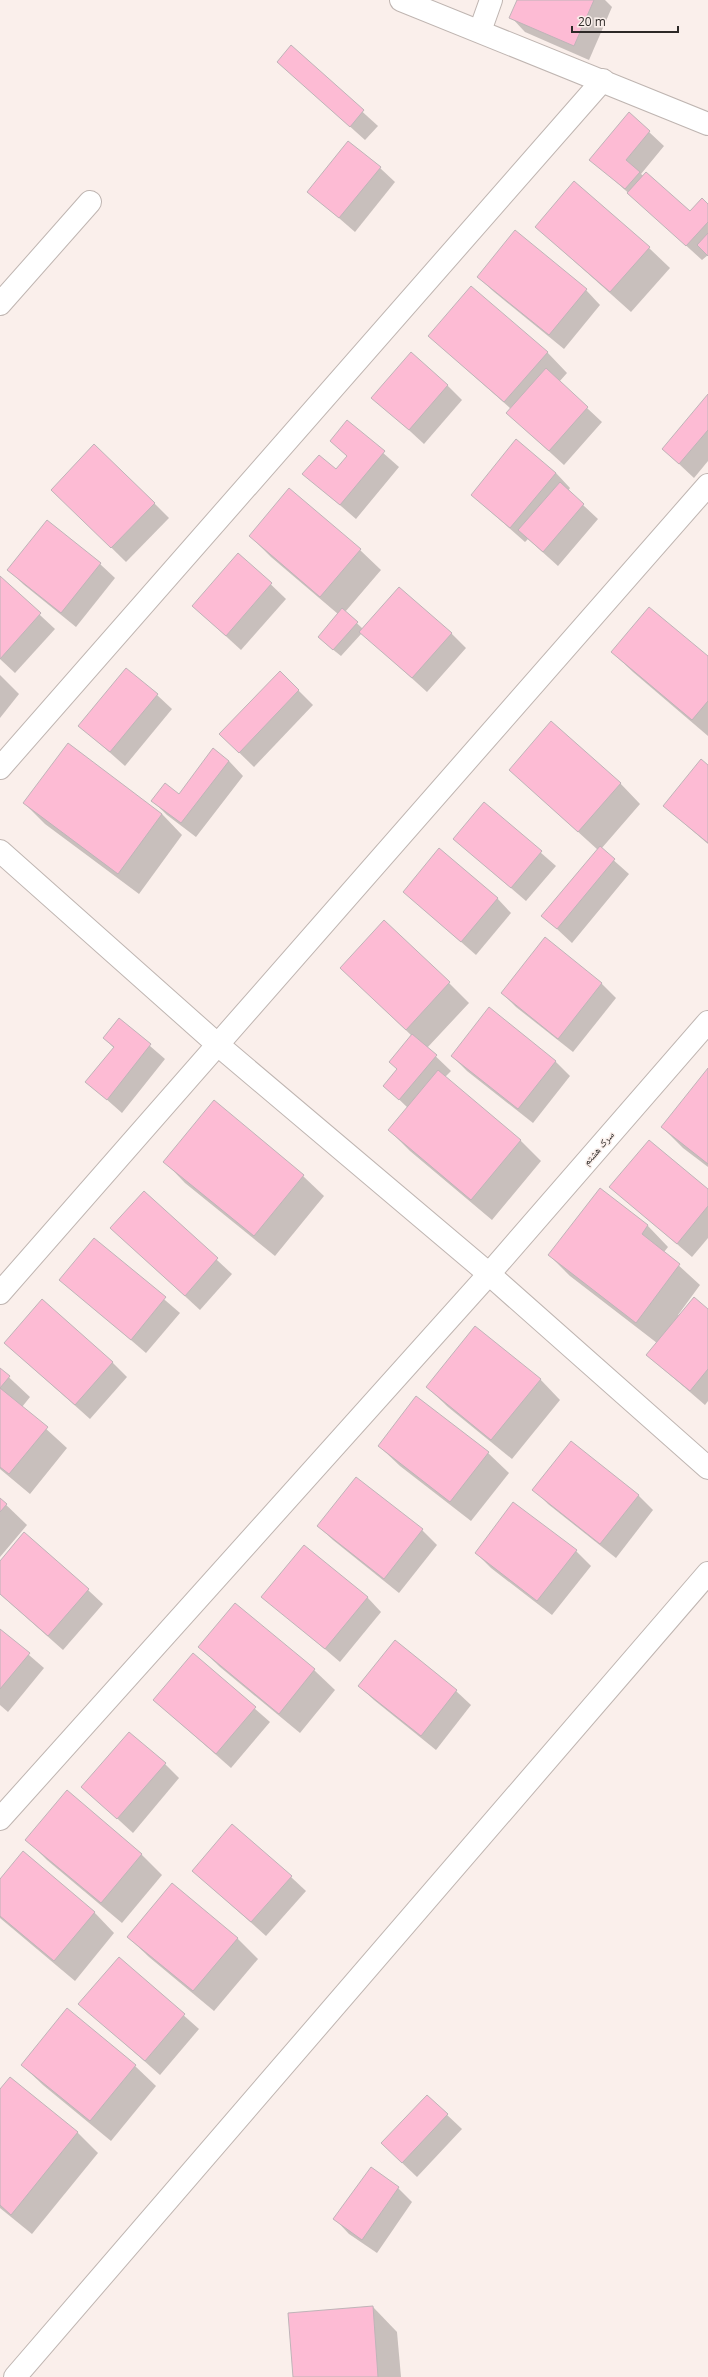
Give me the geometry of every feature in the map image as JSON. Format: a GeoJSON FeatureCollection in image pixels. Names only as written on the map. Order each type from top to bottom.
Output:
{"type":"FeatureCollection","features":[{"type":"Feature","properties":{"kind":"street"},"geometry":{"type":"LineString","coordinates":[[401,0],[603,80],[708,124]]}},
{"type":"Feature","properties":{"kind":"street"},"geometry":{"type":"LineString","coordinates":[[480,31],[491,0]]}},
{"type":"Feature","properties":{"kind":"street"},"geometry":{"type":"LineString","coordinates":[[0,768],[603,80]]}},
{"type":"Feature","properties":{"kind":"street"},"geometry":{"type":"LineString","coordinates":[[0,304],[90,202]]}},
{"type":"Feature","properties":{"kind":"street"},"geometry":{"type":"LineString","coordinates":[[0,1293],[708,485]]}},
{"type":"Feature","properties":{"kind":"street"},"geometry":{"type":"LineString","coordinates":[[0,851],[217,1044],[489,1274],[708,1468]]}},
{"type":"Feature","properties":{"kind":"street","name":"سرک هشتم"},"geometry":{"type":"LineString","coordinates":[[0,1819],[489,1274],[708,1022]]}},
{"type":"Feature","properties":{"kind":"street"},"geometry":{"type":"LineString","coordinates":[[15,2377],[708,1573]]}},
{"type":"Feature","properties":{"kind":"building"},"geometry":{"type":"Polygon","coordinates":[[[517,0],[594,0],[574,46],[509,18],[517,0]]]}},
{"type":"Feature","properties":{"kind":"building"},"geometry":{"type":"Polygon","coordinates":[[[291,45],[364,110],[350,127],[277,62],[291,45]]]}},
{"type":"Feature","properties":{"kind":"building"},"geometry":{"type":"Polygon","coordinates":[[[629,112],[650,131],[626,160],[640,172],[625,189],[589,160],[629,112]]]}},
{"type":"Feature","properties":{"kind":"building"},"geometry":{"type":"Polygon","coordinates":[[[348,141],[381,167],[339,218],[307,192],[348,141]]]}},
{"type":"Feature","properties":{"kind":"building"},"geometry":{"type":"Polygon","coordinates":[[[646,172],[690,211],[702,198],[708,204],[708,222],[686,246],[627,193],[646,172]]]}},
{"type":"Feature","properties":{"kind":"building"},"geometry":{"type":"Polygon","coordinates":[[[574,181],[650,247],[610,292],[535,227],[574,181]]]}},
{"type":"Feature","properties":{"kind":"building"},"geometry":{"type":"Polygon","coordinates":[[[515,230],[587,289],[549,335],[477,277],[515,230]]]}},
{"type":"Feature","properties":{"kind":"building"},"geometry":{"type":"Polygon","coordinates":[[[708,233],[708,256],[697,245],[708,233]]]}},
{"type":"Feature","properties":{"kind":"building"},"geometry":{"type":"Polygon","coordinates":[[[471,286],[548,352],[504,402],[428,336],[471,286]]]}},
{"type":"Feature","properties":{"kind":"building"},"geometry":{"type":"Polygon","coordinates":[[[411,352],[448,385],[409,430],[371,398],[411,352]]]}},
{"type":"Feature","properties":{"kind":"building"},"geometry":{"type":"Polygon","coordinates":[[[546,368],[588,407],[549,451],[506,413],[546,368]]]}},
{"type":"Feature","properties":{"kind":"building"},"geometry":{"type":"Polygon","coordinates":[[[708,394],[708,430],[679,464],[662,449],[708,394]]]}},
{"type":"Feature","properties":{"kind":"building"},"geometry":{"type":"Polygon","coordinates":[[[347,420],[385,451],[340,505],[302,474],[319,455],[336,469],[347,456],[330,441],[347,420]]]}},
{"type":"Feature","properties":{"kind":"building"},"geometry":{"type":"Polygon","coordinates":[[[516,439],[556,473],[510,528],[471,495],[516,439]]]}},
{"type":"Feature","properties":{"kind":"building"},"geometry":{"type":"Polygon","coordinates":[[[94,444],[155,503],[111,548],[51,490],[94,444]]]}},
{"type":"Feature","properties":{"kind":"building"},"geometry":{"type":"Polygon","coordinates":[[[560,482],[584,504],[543,552],[518,530],[560,482]]]}},
{"type":"Feature","properties":{"kind":"building"},"geometry":{"type":"Polygon","coordinates":[[[289,488],[361,549],[320,597],[249,536],[289,488]]]}},
{"type":"Feature","properties":{"kind":"building"},"geometry":{"type":"Polygon","coordinates":[[[47,520],[101,563],[61,613],[7,570],[47,520]]]}},
{"type":"Feature","properties":{"kind":"building"},"geometry":{"type":"Polygon","coordinates":[[[238,553],[272,583],[226,636],[192,606],[238,553]]]}},
{"type":"Feature","properties":{"kind":"building"},"geometry":{"type":"Polygon","coordinates":[[[0,576],[41,613],[0,659],[0,576]]]}},
{"type":"Feature","properties":{"kind":"building"},"geometry":{"type":"Polygon","coordinates":[[[399,587],[452,633],[412,678],[359,632],[399,587]]]}},
{"type":"Feature","properties":{"kind":"building"},"geometry":{"type":"Polygon","coordinates":[[[649,607],[708,656],[708,701],[692,720],[611,652],[649,607]]]}},
{"type":"Feature","properties":{"kind":"building"},"geometry":{"type":"Polygon","coordinates":[[[342,608],[358,622],[333,650],[318,637],[342,608]]]}},
{"type":"Feature","properties":{"kind":"building"},"geometry":{"type":"Polygon","coordinates":[[[126,668],[158,694],[110,752],[78,726],[126,668]]]}},
{"type":"Feature","properties":{"kind":"building"},"geometry":{"type":"Polygon","coordinates":[[[280,671],[299,690],[239,753],[219,734],[280,671]]]}},
{"type":"Feature","properties":{"kind":"building"},"geometry":{"type":"Polygon","coordinates":[[[551,721],[621,783],[578,832],[509,770],[551,721]]]}},
{"type":"Feature","properties":{"kind":"building"},"geometry":{"type":"Polygon","coordinates":[[[68,743],[162,814],[118,874],[23,803],[68,743]]]}},
{"type":"Feature","properties":{"kind":"building"},"geometry":{"type":"Polygon","coordinates":[[[213,748],[229,761],[181,823],[151,801],[165,783],[179,794],[213,748]]]}},
{"type":"Feature","properties":{"kind":"building"},"geometry":{"type":"Polygon","coordinates":[[[701,759],[708,765],[708,843],[663,806],[701,759]]]}},
{"type":"Feature","properties":{"kind":"building"},"geometry":{"type":"Polygon","coordinates":[[[484,802],[542,851],[511,888],[453,839],[484,802]]]}},
{"type":"Feature","properties":{"kind":"building"},"geometry":{"type":"Polygon","coordinates":[[[600,846],[615,859],[557,929],[541,916],[600,846]]]}},
{"type":"Feature","properties":{"kind":"building"},"geometry":{"type":"Polygon","coordinates":[[[439,848],[498,898],[461,942],[403,892],[439,848]]]}},
{"type":"Feature","properties":{"kind":"building"},"geometry":{"type":"Polygon","coordinates":[[[384,920],[450,982],[406,1030],[340,968],[384,920]]]}},
{"type":"Feature","properties":{"kind":"building"},"geometry":{"type":"Polygon","coordinates":[[[545,937],[602,983],[558,1039],[501,993],[545,937]]]}},
{"type":"Feature","properties":{"kind":"building"},"geometry":{"type":"Polygon","coordinates":[[[489,1007],[556,1061],[518,1109],[451,1056],[489,1007]]]}},
{"type":"Feature","properties":{"kind":"building"},"geometry":{"type":"Polygon","coordinates":[[[119,1018],[151,1044],[107,1100],[85,1082],[114,1047],[103,1038],[119,1018]]]}},
{"type":"Feature","properties":{"kind":"building"},"geometry":{"type":"Polygon","coordinates":[[[412,1034],[437,1055],[399,1100],[383,1086],[397,1069],[389,1062],[412,1034]]]}},
{"type":"Feature","properties":{"kind":"building"},"geometry":{"type":"Polygon","coordinates":[[[708,1068],[708,1164],[661,1127],[708,1068]]]}},
{"type":"Feature","properties":{"kind":"building"},"geometry":{"type":"Polygon","coordinates":[[[438,1070],[521,1140],[471,1200],[388,1130],[438,1070]]]}},
{"type":"Feature","properties":{"kind":"building"},"geometry":{"type":"Polygon","coordinates":[[[214,1100],[304,1175],[254,1236],[163,1162],[214,1100]]]}},
{"type":"Feature","properties":{"kind":"building"},"geometry":{"type":"Polygon","coordinates":[[[649,1140],[708,1189],[708,1206],[677,1244],[609,1187],[649,1140]]]}},
{"type":"Feature","properties":{"kind":"building"},"geometry":{"type":"Polygon","coordinates":[[[600,1188],[648,1225],[642,1234],[680,1264],[636,1323],[548,1255],[600,1188]]]}},
{"type":"Feature","properties":{"kind":"building"},"geometry":{"type":"Polygon","coordinates":[[[144,1191],[218,1258],[185,1296],[110,1228],[144,1191]]]}},
{"type":"Feature","properties":{"kind":"building"},"geometry":{"type":"Polygon","coordinates":[[[94,1238],[166,1297],[131,1340],[59,1280],[94,1238]]]}},
{"type":"Feature","properties":{"kind":"building"},"geometry":{"type":"Polygon","coordinates":[[[694,1297],[708,1309],[708,1369],[690,1391],[646,1355],[694,1297]]]}},
{"type":"Feature","properties":{"kind":"building"},"geometry":{"type":"Polygon","coordinates":[[[42,1299],[113,1362],[75,1405],[4,1343],[42,1299]]]}},
{"type":"Feature","properties":{"kind":"building"},"geometry":{"type":"Polygon","coordinates":[[[475,1326],[541,1379],[491,1440],[426,1387],[475,1326]]]}},
{"type":"Feature","properties":{"kind":"building"},"geometry":{"type":"Polygon","coordinates":[[[0,1368],[10,1376],[0,1388],[0,1368]]]}},
{"type":"Feature","properties":{"kind":"building"},"geometry":{"type":"Polygon","coordinates":[[[0,1388],[48,1427],[9,1474],[0,1467],[0,1388]]]}},
{"type":"Feature","properties":{"kind":"building"},"geometry":{"type":"Polygon","coordinates":[[[416,1396],[489,1452],[450,1502],[378,1446],[416,1396]]]}},
{"type":"Feature","properties":{"kind":"building"},"geometry":{"type":"Polygon","coordinates":[[[571,1441],[639,1495],[600,1544],[532,1490],[571,1441]]]}},
{"type":"Feature","properties":{"kind":"building"},"geometry":{"type":"Polygon","coordinates":[[[356,1477],[423,1529],[384,1579],[317,1526],[356,1477]]]}},
{"type":"Feature","properties":{"kind":"building"},"geometry":{"type":"Polygon","coordinates":[[[0,1498],[7,1504],[0,1512],[0,1498]]]}},
{"type":"Feature","properties":{"kind":"building"},"geometry":{"type":"Polygon","coordinates":[[[513,1502],[577,1550],[537,1601],[475,1553],[513,1502]]]}},
{"type":"Feature","properties":{"kind":"building"},"geometry":{"type":"Polygon","coordinates":[[[24,1532],[89,1589],[48,1636],[0,1594],[0,1561],[24,1532]]]}},
{"type":"Feature","properties":{"kind":"building"},"geometry":{"type":"Polygon","coordinates":[[[304,1545],[368,1597],[325,1649],[261,1597],[304,1545]]]}},
{"type":"Feature","properties":{"kind":"building"},"geometry":{"type":"Polygon","coordinates":[[[235,1603],[315,1669],[279,1714],[198,1647],[235,1603]]]}},
{"type":"Feature","properties":{"kind":"building"},"geometry":{"type":"Polygon","coordinates":[[[0,1629],[30,1653],[0,1689],[0,1629]]]}},
{"type":"Feature","properties":{"kind":"building"},"geometry":{"type":"Polygon","coordinates":[[[395,1640],[457,1690],[421,1736],[358,1686],[395,1640]]]}},
{"type":"Feature","properties":{"kind":"building"},"geometry":{"type":"Polygon","coordinates":[[[193,1653],[256,1707],[216,1754],[153,1700],[193,1653]]]}},
{"type":"Feature","properties":{"kind":"building"},"geometry":{"type":"Polygon","coordinates":[[[129,1732],[166,1763],[117,1819],[81,1787],[129,1732]]]}},
{"type":"Feature","properties":{"kind":"building"},"geometry":{"type":"Polygon","coordinates":[[[67,1790],[142,1854],[101,1903],[25,1840],[67,1790]]]}},
{"type":"Feature","properties":{"kind":"building"},"geometry":{"type":"Polygon","coordinates":[[[232,1824],[292,1876],[251,1922],[192,1871],[232,1824]]]}},
{"type":"Feature","properties":{"kind":"building"},"geometry":{"type":"Polygon","coordinates":[[[23,1851],[95,1912],[54,1961],[0,1916],[0,1879],[23,1851]]]}},
{"type":"Feature","properties":{"kind":"building"},"geometry":{"type":"Polygon","coordinates":[[[172,1883],[238,1938],[193,1991],[127,1937],[172,1883]]]}},
{"type":"Feature","properties":{"kind":"building"},"geometry":{"type":"Polygon","coordinates":[[[119,1957],[185,2014],[145,2061],[78,2004],[119,1957]]]}},
{"type":"Feature","properties":{"kind":"building"},"geometry":{"type":"Polygon","coordinates":[[[67,2008],[136,2065],[90,2121],[21,2065],[67,2008]]]}},
{"type":"Feature","properties":{"kind":"building"},"geometry":{"type":"Polygon","coordinates":[[[10,2077],[78,2132],[11,2215],[0,2205],[0,2089],[10,2077]]]}},
{"type":"Feature","properties":{"kind":"building"},"geometry":{"type":"Polygon","coordinates":[[[427,2095],[448,2114],[402,2163],[381,2143],[427,2095]]]}},
{"type":"Feature","properties":{"kind":"building"},"geometry":{"type":"Polygon","coordinates":[[[371,2167],[399,2187],[362,2240],[333,2219],[371,2167]]]}},
{"type":"Feature","properties":{"kind":"building"},"geometry":{"type":"Polygon","coordinates":[[[373,2306],[378,2377],[293,2377],[288,2313],[373,2306]]]}}]}
